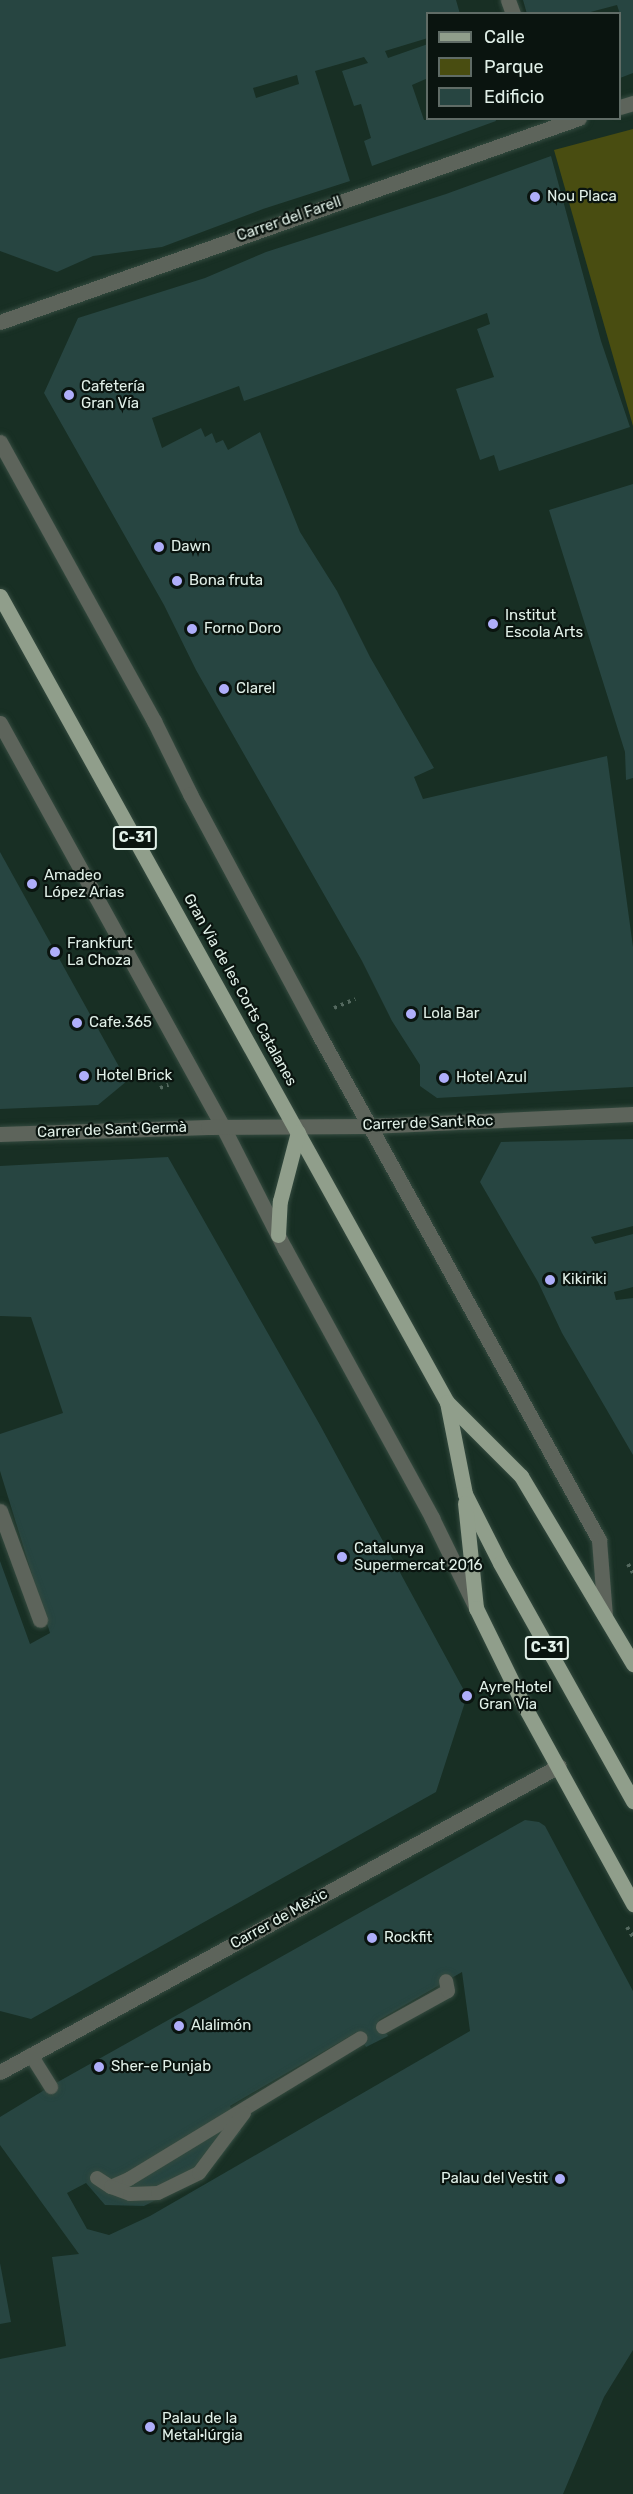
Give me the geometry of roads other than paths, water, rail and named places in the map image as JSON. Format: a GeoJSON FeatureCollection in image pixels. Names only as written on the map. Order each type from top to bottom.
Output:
{"type":"FeatureCollection","features":[{"type":"Feature","properties":{"kind":"main road","name":"Gran Via de les Corts Catalanes"},"geometry":{"type":"LineString","coordinates":[[0,596],[447,1402],[521,1476],[633,1664]]}},
{"type":"Feature","properties":{"kind":"main road"},"geometry":{"type":"LineString","coordinates":[[278,1235],[280,1201],[296,1128]]}},
{"type":"Feature","properties":{"kind":"main road","name":"Gran Via de les Corts Catalanes"},"geometry":{"type":"LineString","coordinates":[[447,1402],[465,1494],[505,1573],[633,1801]]}},
{"type":"Feature","properties":{"kind":"main road"},"geometry":{"type":"LineString","coordinates":[[465,1494],[476,1608],[521,1700],[633,1904]]}},
{"type":"Feature","properties":{"kind":"street","name":"Carrer del Farell"},"geometry":{"type":"LineString","coordinates":[[0,322],[547,123],[566,120]]}},
{"type":"Feature","properties":{"kind":"street"},"geometry":{"type":"LineString","coordinates":[[0,442],[154,721],[212,836],[369,1126],[598,1540],[606,1616]]}},
{"type":"Feature","properties":{"kind":"street"},"geometry":{"type":"LineString","coordinates":[[0,723],[223,1127],[278,1235],[432,1518],[476,1608]]}},
{"type":"Feature","properties":{"kind":"street","name":"Carrer de Sant Roc"},"geometry":{"type":"LineString","coordinates":[[223,1127],[369,1126],[633,1114]]}},
{"type":"Feature","properties":{"kind":"street","name":"Carrer de Sant Germà"},"geometry":{"type":"LineString","coordinates":[[0,1134],[223,1127]]}},
{"type":"Feature","properties":{"kind":"street"},"geometry":{"type":"LineString","coordinates":[[0,1511],[40,1620]]}},
{"type":"Feature","properties":{"kind":"street","name":"Carrer de Mèxic"},"geometry":{"type":"LineString","coordinates":[[0,2072],[559,1766]]}},
{"type":"Feature","properties":{"kind":"lane"},"geometry":{"type":"LineString","coordinates":[[383,2027],[448,1991],[446,1981]]}},
{"type":"Feature","properties":{"kind":"lane"},"geometry":{"type":"LineString","coordinates":[[111,2187],[196,2140],[361,2038]]}},
{"type":"Feature","properties":{"kind":"lane"},"geometry":{"type":"LineString","coordinates":[[31,2055],[51,2087]]}},
{"type":"Feature","properties":{"kind":"lane"},"geometry":{"type":"LineString","coordinates":[[97,2178],[111,2187],[130,2194],[158,2193],[199,2173],[247,2110]]}},
{"type":"Feature","properties":{"kind":"place","name":"Nou Placa"},"geometry":{"type":"Point","coordinates":[535,197]}},
{"type":"Feature","properties":{"kind":"place","name":"Cafetería Gran Vía"},"geometry":{"type":"Point","coordinates":[69,395]}},
{"type":"Feature","properties":{"kind":"place","name":"Dawn"},"geometry":{"type":"Point","coordinates":[159,547]}},
{"type":"Feature","properties":{"kind":"place","name":"Bona fruta"},"geometry":{"type":"Point","coordinates":[177,581]}},
{"type":"Feature","properties":{"kind":"place","name":"Institut Escola Arts"},"geometry":{"type":"Point","coordinates":[493,624]}},
{"type":"Feature","properties":{"kind":"place","name":"Forno Doro"},"geometry":{"type":"Point","coordinates":[192,629]}},
{"type":"Feature","properties":{"kind":"place","name":"Clarel"},"geometry":{"type":"Point","coordinates":[224,689]}},
{"type":"Feature","properties":{"kind":"place","name":"Amadeo López Arias"},"geometry":{"type":"Point","coordinates":[32,884]}},
{"type":"Feature","properties":{"kind":"place","name":"Frankfurt La Choza"},"geometry":{"type":"Point","coordinates":[55,952]}},
{"type":"Feature","properties":{"kind":"place","name":"Lola Bar"},"geometry":{"type":"Point","coordinates":[411,1014]}},
{"type":"Feature","properties":{"kind":"place","name":"Cafe.365"},"geometry":{"type":"Point","coordinates":[77,1023]}},
{"type":"Feature","properties":{"kind":"place","name":"Hotel Brick"},"geometry":{"type":"Point","coordinates":[84,1076]}},
{"type":"Feature","properties":{"kind":"place","name":"Hotel Azul"},"geometry":{"type":"Point","coordinates":[444,1078]}},
{"type":"Feature","properties":{"kind":"place","name":"Kikiriki"},"geometry":{"type":"Point","coordinates":[550,1280]}},
{"type":"Feature","properties":{"kind":"place","name":"Catalunya Supermercat 2016"},"geometry":{"type":"Point","coordinates":[342,1557]}},
{"type":"Feature","properties":{"kind":"place","name":"Ayre Hotel Gran Via"},"geometry":{"type":"Point","coordinates":[467,1696]}},
{"type":"Feature","properties":{"kind":"place","name":"Rockfit"},"geometry":{"type":"Point","coordinates":[372,1938]}},
{"type":"Feature","properties":{"kind":"place","name":"Alalimón"},"geometry":{"type":"Point","coordinates":[179,2026]}},
{"type":"Feature","properties":{"kind":"place","name":"Sher-e Punjab"},"geometry":{"type":"Point","coordinates":[99,2067]}},
{"type":"Feature","properties":{"kind":"place","name":"Palau del Vestit"},"geometry":{"type":"Point","coordinates":[560,2179]}},
{"type":"Feature","properties":{"kind":"place","name":"Palau de la Metal·lúrgia"},"geometry":{"type":"Point","coordinates":[150,2427]}}]}
